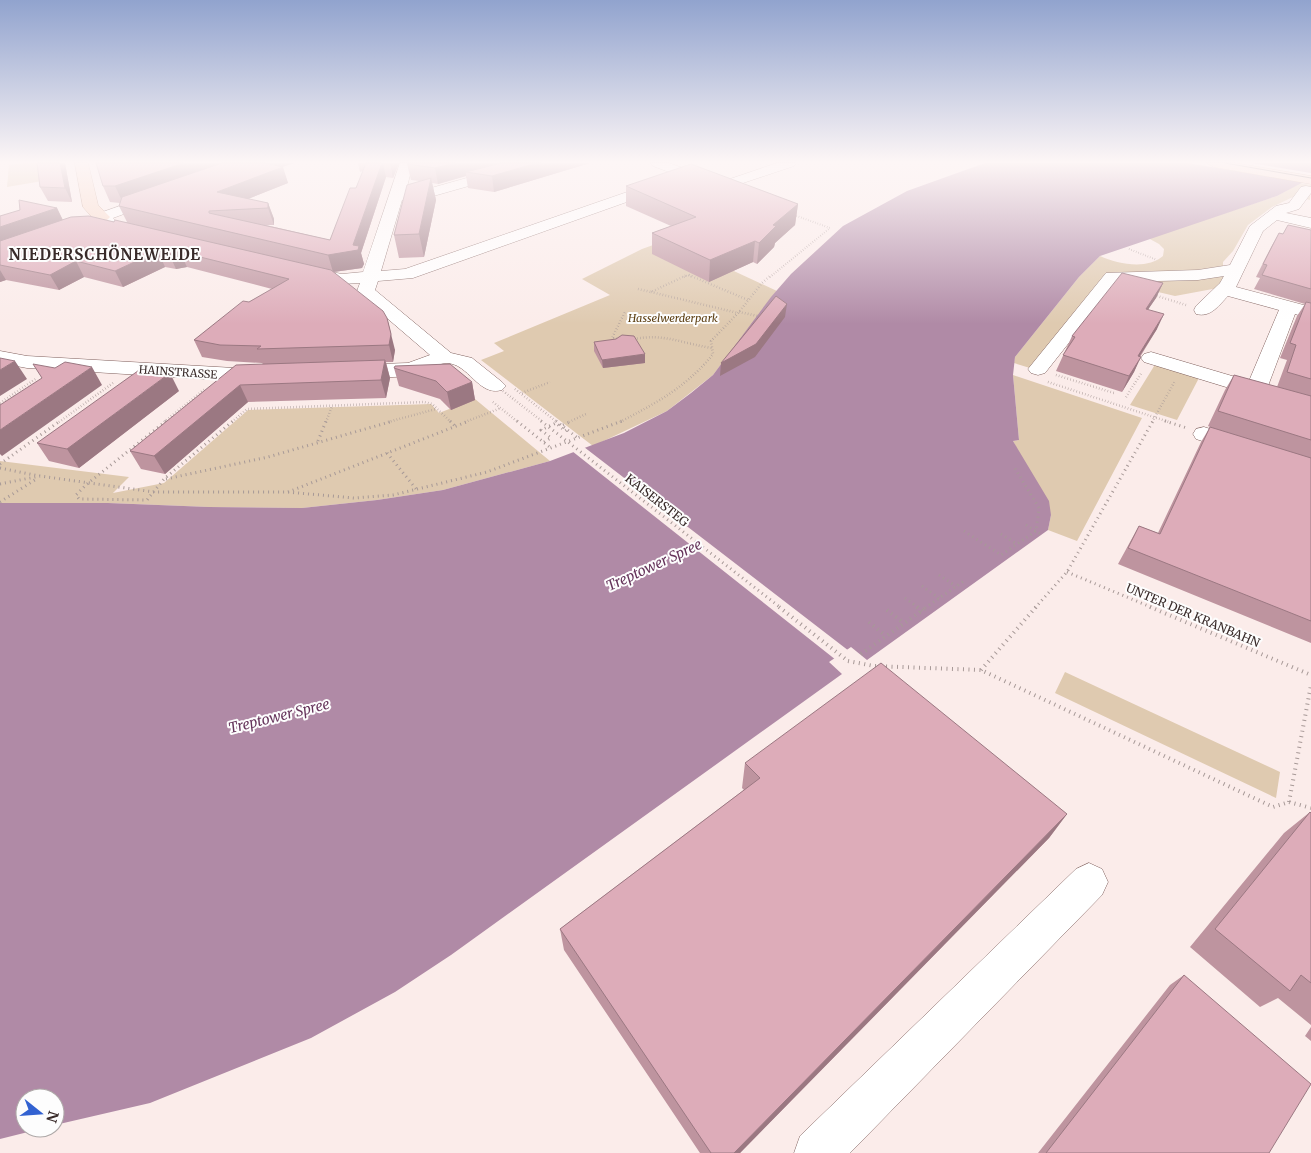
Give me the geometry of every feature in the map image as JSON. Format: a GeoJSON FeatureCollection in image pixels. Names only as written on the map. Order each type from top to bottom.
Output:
{"type":"FeatureCollection","features":[{"type":"Feature","properties":{"kind":"main road"},"geometry":{"type":"LineString","coordinates":[[0,253],[102,217]]}},
{"type":"Feature","properties":{"kind":"street"},"geometry":{"type":"LineString","coordinates":[[102,217],[111,225],[148,234]]}},
{"type":"Feature","properties":{"kind":"street"},"geometry":{"type":"LineString","coordinates":[[388,217],[366,291],[444,357],[465,362],[499,389]]}},
{"type":"Feature","properties":{"kind":"street"},"geometry":{"type":"LineString","coordinates":[[286,268],[333,279],[407,274],[579,217]]}},
{"type":"Feature","properties":{"kind":"street"},"geometry":{"type":"LineString","coordinates":[[1203,310],[1225,290],[1256,229],[1272,217]]}},
{"type":"Feature","properties":{"kind":"street"},"geometry":{"type":"LineString","coordinates":[[1282,217],[1311,223]]}},
{"type":"Feature","properties":{"kind":"street"},"geometry":{"type":"LineString","coordinates":[[1040,375],[1112,278],[1198,275],[1237,269]]}},
{"type":"Feature","properties":{"kind":"street"},"geometry":{"type":"LineString","coordinates":[[1225,290],[1311,313]]}},
{"type":"Feature","properties":{"kind":"street"},"geometry":{"type":"LineString","coordinates":[[1256,390],[1289,307]]}},
{"type":"Feature","properties":{"kind":"street","name":"HAINSTRASSE"},"geometry":{"type":"LineString","coordinates":[[0,357],[27,362],[223,374],[277,373]]}},
{"type":"Feature","properties":{"kind":"street"},"geometry":{"type":"LineString","coordinates":[[327,372],[410,369],[444,357]]}},
{"type":"Feature","properties":{"kind":"street"},"geometry":{"type":"LineString","coordinates":[[1151,358],[1311,406]]}},
{"type":"Feature","properties":{"kind":"street"},"geometry":{"type":"LineString","coordinates":[[1204,434],[1311,469]]}},
{"type":"Feature","properties":{"kind":"street"},"geometry":{"type":"LineString","coordinates":[[817,1153],[1089,882]]}},
{"type":"Feature","properties":{"kind":"path"},"geometry":{"type":"LineString","coordinates":[[0,468],[87,484],[154,492],[287,492],[354,498],[393,495],[487,472],[553,450],[612,426],[660,401],[699,372],[714,354],[711,341],[762,283],[830,228],[799,217]]}},
{"type":"Feature","properties":{"kind":"path"},"geometry":{"type":"LineString","coordinates":[[1129,249],[1158,261]]}},
{"type":"Feature","properties":{"kind":"path"},"geometry":{"type":"LineString","coordinates":[[651,292],[688,276],[748,300]]}},
{"type":"Feature","properties":{"kind":"path"},"geometry":{"type":"LineString","coordinates":[[638,289],[766,318]]}},
{"type":"Feature","properties":{"kind":"path"},"geometry":{"type":"LineString","coordinates":[[1152,295],[1203,310]]}},
{"type":"Feature","properties":{"kind":"path"},"geometry":{"type":"LineString","coordinates":[[621,339],[612,338],[625,312]]}},
{"type":"Feature","properties":{"kind":"path"},"geometry":{"type":"LineString","coordinates":[[630,340],[654,335],[666,336],[698,346],[712,348]]}},
{"type":"Feature","properties":{"kind":"path"},"geometry":{"type":"LineString","coordinates":[[1126,396],[1151,358]]}},
{"type":"Feature","properties":{"kind":"path"},"geometry":{"type":"LineString","coordinates":[[1183,367],[1067,572],[981,670],[1273,807],[1289,802],[1311,808]]}},
{"type":"Feature","properties":{"kind":"path"},"geometry":{"type":"LineString","coordinates":[[1040,375],[1114,393]]}},
{"type":"Feature","properties":{"kind":"path"},"geometry":{"type":"LineString","coordinates":[[1040,375],[1204,434]]}},
{"type":"Feature","properties":{"kind":"path"},"geometry":{"type":"LineString","coordinates":[[0,403],[42,376]]}},
{"type":"Feature","properties":{"kind":"path"},"geometry":{"type":"LineString","coordinates":[[0,464],[115,382]]}},
{"type":"Feature","properties":{"kind":"path"},"geometry":{"type":"LineString","coordinates":[[521,394],[550,382]]}},
{"type":"Feature","properties":{"kind":"path"},"geometry":{"type":"LineString","coordinates":[[553,450],[487,397],[499,389],[512,386],[580,439]]}},
{"type":"Feature","properties":{"kind":"path","name":"KAISERSTEG"},"geometry":{"type":"LineString","coordinates":[[499,389],[848,660],[874,666],[981,670]]}},
{"type":"Feature","properties":{"kind":"path"},"geometry":{"type":"LineString","coordinates":[[197,395],[87,484],[76,495],[79,499],[147,500],[164,480],[247,409],[424,402],[432,404],[454,426]]}},
{"type":"Feature","properties":{"kind":"path"},"geometry":{"type":"LineString","coordinates":[[318,441],[332,406]]}},
{"type":"Feature","properties":{"kind":"path"},"geometry":{"type":"LineString","coordinates":[[287,492],[501,408]]}},
{"type":"Feature","properties":{"kind":"path"},"geometry":{"type":"LineString","coordinates":[[164,480],[268,457],[318,441],[436,409]]}},
{"type":"Feature","properties":{"kind":"path"},"geometry":{"type":"LineString","coordinates":[[563,425],[586,414]]}},
{"type":"Feature","properties":{"kind":"path"},"geometry":{"type":"LineString","coordinates":[[544,442],[551,438],[541,430],[556,423],[565,430],[568,429]]}},
{"type":"Feature","properties":{"kind":"path"},"geometry":{"type":"LineString","coordinates":[[387,453],[417,490]]}},
{"type":"Feature","properties":{"kind":"path"},"geometry":{"type":"LineString","coordinates":[[1013,465],[1038,508],[1036,531]]}},
{"type":"Feature","properties":{"kind":"path"},"geometry":{"type":"LineString","coordinates":[[0,484],[40,476]]}},
{"type":"Feature","properties":{"kind":"path"},"geometry":{"type":"LineString","coordinates":[[0,502],[40,476]]}},
{"type":"Feature","properties":{"kind":"path"},"geometry":{"type":"LineString","coordinates":[[1026,525],[1042,534]]}},
{"type":"Feature","properties":{"kind":"path"},"geometry":{"type":"LineString","coordinates":[[964,531],[1001,555],[1036,531]]}},
{"type":"Feature","properties":{"kind":"path"},"geometry":{"type":"LineString","coordinates":[[1001,534],[1017,544]]}},
{"type":"Feature","properties":{"kind":"path","name":"UNTER DER KRANBAHN"},"geometry":{"type":"LineString","coordinates":[[1067,572],[1311,675]]}},
{"type":"Feature","properties":{"kind":"path"},"geometry":{"type":"LineString","coordinates":[[939,575],[956,586]]}},
{"type":"Feature","properties":{"kind":"path"},"geometry":{"type":"LineString","coordinates":[[861,654],[964,581]]}},
{"type":"Feature","properties":{"kind":"path"},"geometry":{"type":"LineString","coordinates":[[922,586],[939,598]]}},
{"type":"Feature","properties":{"kind":"path"},"geometry":{"type":"LineString","coordinates":[[905,598],[922,611]]}},
{"type":"Feature","properties":{"kind":"path"},"geometry":{"type":"LineString","coordinates":[[886,610],[904,623]]}},
{"type":"Feature","properties":{"kind":"path"},"geometry":{"type":"LineString","coordinates":[[868,622],[886,636]]}},
{"type":"Feature","properties":{"kind":"path"},"geometry":{"type":"LineString","coordinates":[[1289,802],[1311,685]]}},
{"type":"Feature","properties":{"kind":"green space"},"geometry":{"type":"Polygon","coordinates":[[[1213,217],[1259,217],[1248,225],[1233,251],[1223,262],[1223,278],[1218,288],[1175,296],[1103,279],[1030,368],[1014,363],[1015,357],[1079,277],[1100,256],[1124,263],[1141,264],[1149,263],[1163,256],[1164,249],[1148,238],[1213,217]]]}},
{"type":"Feature","properties":{"kind":"green space","name":"Hasselwerderpark"},"geometry":{"type":"Polygon","coordinates":[[[667,240],[777,291],[713,375],[667,411],[593,446],[481,360],[504,351],[494,343],[610,295],[582,279],[642,249],[667,240]]]}},
{"type":"Feature","properties":{"kind":"green space"},"geometry":{"type":"Polygon","coordinates":[[[1156,363],[1200,376],[1177,420],[1130,405],[1156,363]]]}},
{"type":"Feature","properties":{"kind":"green space"},"geometry":{"type":"Polygon","coordinates":[[[1013,375],[1142,418],[1077,541],[1048,530],[1051,515],[1013,441],[1019,440],[1013,375]]]}},
{"type":"Feature","properties":{"kind":"green space"},"geometry":{"type":"Polygon","coordinates":[[[475,399],[550,461],[443,490],[377,500],[302,508],[108,503],[0,503],[0,461],[129,477],[113,493],[164,483],[248,410],[431,404],[439,413],[475,399]]]}},
{"type":"Feature","properties":{"kind":"green space"},"geometry":{"type":"Polygon","coordinates":[[[1065,672],[1280,772],[1276,798],[1055,693],[1065,672]]]}},
{"type":"Feature","properties":{"kind":"water","name":"Treptower Spree"},"geometry":{"type":"Polygon","coordinates":[[[860,217],[1216,217],[1100,256],[1079,277],[1015,357],[1013,375],[1019,440],[1013,441],[1049,501],[1051,515],[1048,530],[867,660],[851,647],[829,662],[842,674],[451,955],[395,992],[311,1038],[150,1103],[65,1123],[65,1088],[15,1088],[15,1135],[0,1139],[0,503],[108,503],[302,508],[377,500],[443,490],[550,461],[624,433],[667,411],[691,393],[713,375],[771,297],[791,274],[843,226],[860,217]]]}},
{"type":"Feature","properties":{"kind":"pier"},"geometry":{"type":"Polygon","coordinates":[[[584,447],[849,651],[836,660],[572,451],[584,447]]]}},
{"type":"Feature","properties":{"kind":"building"},"geometry":{"type":"Polygon","coordinates":[[[0,217],[31,217],[0,227],[0,217]]]}},
{"type":"Feature","properties":{"kind":"building"},"geometry":{"type":"Polygon","coordinates":[[[71,217],[92,217],[114,222],[115,220],[331,270],[383,311],[391,334],[389,345],[257,349],[261,346],[220,345],[194,340],[243,301],[249,302],[289,279],[180,252],[169,254],[158,251],[115,271],[76,261],[50,275],[0,265],[0,241],[71,217]]]}},
{"type":"Feature","properties":{"kind":"building"},"geometry":{"type":"Polygon","coordinates":[[[165,217],[226,217],[330,240],[339,217],[363,217],[353,245],[359,246],[358,250],[328,255],[165,217]]]}},
{"type":"Feature","properties":{"kind":"building"},"geometry":{"type":"Polygon","coordinates":[[[399,217],[423,217],[419,234],[394,235],[399,217]]]}},
{"type":"Feature","properties":{"kind":"building"},"geometry":{"type":"Polygon","coordinates":[[[696,217],[783,217],[773,225],[776,226],[759,243],[755,241],[710,260],[652,233],[696,217]]]}},
{"type":"Feature","properties":{"kind":"building"},"geometry":{"type":"Polygon","coordinates":[[[1288,225],[1311,230],[1311,289],[1262,275],[1267,265],[1263,264],[1279,233],[1283,234],[1288,225]]]}},
{"type":"Feature","properties":{"kind":"building"},"geometry":{"type":"Polygon","coordinates":[[[1122,273],[1163,283],[1146,309],[1164,314],[1138,356],[1141,357],[1129,376],[1063,355],[1075,337],[1072,336],[1122,273]]]}},
{"type":"Feature","properties":{"kind":"building"},"geometry":{"type":"Polygon","coordinates":[[[776,296],[787,304],[756,344],[721,363],[776,296]]]}},
{"type":"Feature","properties":{"kind":"building"},"geometry":{"type":"Polygon","coordinates":[[[1306,302],[1311,303],[1311,379],[1287,372],[1296,345],[1290,343],[1306,302]]]}},
{"type":"Feature","properties":{"kind":"building"},"geometry":{"type":"Polygon","coordinates":[[[622,335],[634,336],[645,354],[602,360],[594,342],[616,339],[622,335]]]}},
{"type":"Feature","properties":{"kind":"building"},"geometry":{"type":"Polygon","coordinates":[[[0,358],[15,361],[0,370],[0,358]]]}},
{"type":"Feature","properties":{"kind":"building"},"geometry":{"type":"Polygon","coordinates":[[[385,360],[381,380],[240,385],[154,456],[130,451],[236,365],[385,360]]]}},
{"type":"Feature","properties":{"kind":"building"},"geometry":{"type":"Polygon","coordinates":[[[65,362],[92,367],[0,430],[0,405],[42,378],[33,364],[55,368],[65,362]]]}},
{"type":"Feature","properties":{"kind":"building"},"geometry":{"type":"Polygon","coordinates":[[[450,364],[472,382],[447,392],[436,381],[394,368],[395,366],[450,364]]]}},
{"type":"Feature","properties":{"kind":"building"},"geometry":{"type":"Polygon","coordinates":[[[142,368],[170,373],[67,449],[37,443],[142,368]]]}},
{"type":"Feature","properties":{"kind":"building"},"geometry":{"type":"Polygon","coordinates":[[[1234,375],[1311,396],[1311,440],[1218,411],[1234,375]]]}},
{"type":"Feature","properties":{"kind":"building"},"geometry":{"type":"Polygon","coordinates":[[[1210,427],[1311,458],[1311,621],[1128,548],[1139,526],[1160,534],[1210,427]]]}},
{"type":"Feature","properties":{"kind":"building"},"geometry":{"type":"Polygon","coordinates":[[[881,663],[1067,814],[734,1153],[711,1153],[560,929],[760,778],[745,763],[881,663]]]}},
{"type":"Feature","properties":{"kind":"building"},"geometry":{"type":"Polygon","coordinates":[[[1310,812],[1311,983],[1301,975],[1290,991],[1215,929],[1310,812]]]}},
{"type":"Feature","properties":{"kind":"building"},"geometry":{"type":"Polygon","coordinates":[[[1184,975],[1311,1084],[1269,1153],[1046,1153],[1184,975]]]}},
{"type":"Feature","properties":{"kind":"district","name":"NIEDERSCHÖNEWEIDE"},"geometry":{"type":"Point","coordinates":[105,254]}}]}
